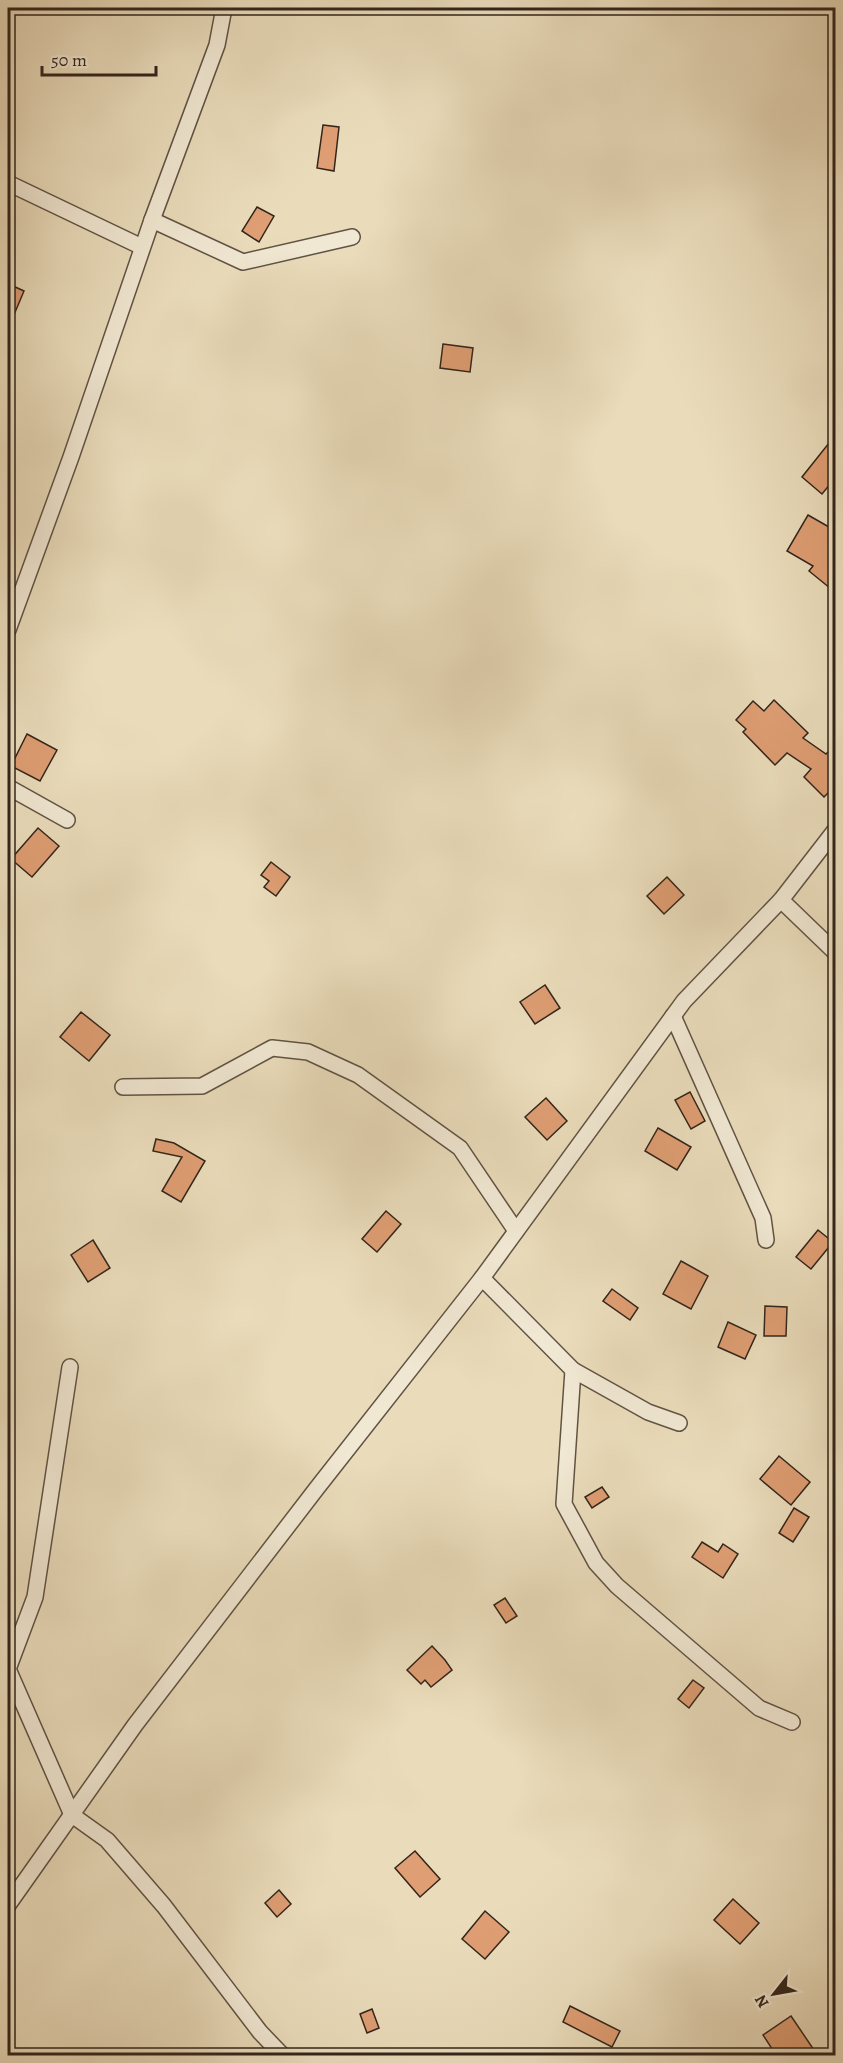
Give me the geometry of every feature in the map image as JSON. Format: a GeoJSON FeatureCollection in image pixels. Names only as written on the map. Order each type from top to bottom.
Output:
{"type":"FeatureCollection","features":[{"type":"Feature","properties":{"kind":"street"},"geometry":{"type":"LineString","coordinates":[[8,630],[75,446],[142,247],[217,45],[224,8]]}},
{"type":"Feature","properties":{"kind":"street"},"geometry":{"type":"LineString","coordinates":[[8,183],[142,247]]}},
{"type":"Feature","properties":{"kind":"street"},"geometry":{"type":"LineString","coordinates":[[152,220],[243,262],[352,237]]}},
{"type":"Feature","properties":{"kind":"street"},"geometry":{"type":"LineString","coordinates":[[8,787],[67,820]]}},
{"type":"Feature","properties":{"kind":"street"},"geometry":{"type":"LineString","coordinates":[[8,1905],[135,1725],[482,1278],[684,1001],[781,900],[836,829]]}},
{"type":"Feature","properties":{"kind":"street"},"geometry":{"type":"LineString","coordinates":[[781,900],[836,953]]}},
{"type":"Feature","properties":{"kind":"street"},"geometry":{"type":"LineString","coordinates":[[673,1016],[763,1218],[766,1240]]}},
{"type":"Feature","properties":{"kind":"street"},"geometry":{"type":"LineString","coordinates":[[123,1087],[202,1086],[272,1048],[308,1052],[358,1075],[460,1148],[516,1232]]}},
{"type":"Feature","properties":{"kind":"street"},"geometry":{"type":"LineString","coordinates":[[482,1278],[573,1370],[648,1412],[679,1423]]}},
{"type":"Feature","properties":{"kind":"street"},"geometry":{"type":"LineString","coordinates":[[70,1366],[35,1597],[8,1669],[72,1815],[107,1840],[164,1906],[260,2031],[283,2055]]}},
{"type":"Feature","properties":{"kind":"street"},"geometry":{"type":"LineString","coordinates":[[573,1370],[564,1504],[596,1563],[617,1586],[759,1708],[792,1722]]}},
{"type":"Feature","properties":{"kind":"building"},"geometry":{"type":"Polygon","coordinates":[[[323,125],[339,127],[334,171],[317,168],[323,125]]]}},
{"type":"Feature","properties":{"kind":"building"},"geometry":{"type":"Polygon","coordinates":[[[257,207],[274,216],[259,242],[242,231],[257,207]]]}},
{"type":"Feature","properties":{"kind":"building"},"geometry":{"type":"Polygon","coordinates":[[[13,286],[24,291],[8,329],[8,299],[13,286]]]}},
{"type":"Feature","properties":{"kind":"building"},"geometry":{"type":"Polygon","coordinates":[[[443,344],[473,348],[470,372],[440,368],[443,344]]]}},
{"type":"Feature","properties":{"kind":"building"},"geometry":{"type":"Polygon","coordinates":[[[829,443],[836,449],[836,477],[822,494],[802,477],[829,443]]]}},
{"type":"Feature","properties":{"kind":"building"},"geometry":{"type":"Polygon","coordinates":[[[808,515],[836,531],[836,593],[809,571],[813,566],[787,551],[808,515]]]}},
{"type":"Feature","properties":{"kind":"building"},"geometry":{"type":"Polygon","coordinates":[[[774,700],[808,733],[803,738],[826,754],[836,744],[836,785],[824,797],[804,777],[811,769],[787,753],[775,765],[743,732],[746,729],[736,720],[753,701],[764,711],[774,700]]]}},
{"type":"Feature","properties":{"kind":"building"},"geometry":{"type":"Polygon","coordinates":[[[27,734],[57,750],[40,781],[11,766],[27,734]]]}},
{"type":"Feature","properties":{"kind":"building"},"geometry":{"type":"Polygon","coordinates":[[[38,828],[59,846],[32,877],[11,859],[38,828]]]}},
{"type":"Feature","properties":{"kind":"building"},"geometry":{"type":"Polygon","coordinates":[[[271,862],[290,877],[276,896],[264,887],[269,881],[261,875],[271,862]]]}},
{"type":"Feature","properties":{"kind":"building"},"geometry":{"type":"Polygon","coordinates":[[[667,877],[684,895],[664,914],[647,896],[667,877]]]}},
{"type":"Feature","properties":{"kind":"building"},"geometry":{"type":"Polygon","coordinates":[[[545,985],[560,1008],[535,1024],[520,1002],[545,985]]]}},
{"type":"Feature","properties":{"kind":"building"},"geometry":{"type":"Polygon","coordinates":[[[81,1012],[110,1035],[89,1061],[60,1037],[81,1012]]]}},
{"type":"Feature","properties":{"kind":"building"},"geometry":{"type":"Polygon","coordinates":[[[690,1092],[705,1121],[691,1129],[675,1100],[690,1092]]]}},
{"type":"Feature","properties":{"kind":"building"},"geometry":{"type":"Polygon","coordinates":[[[546,1098],[567,1121],[547,1140],[525,1117],[546,1098]]]}},
{"type":"Feature","properties":{"kind":"building"},"geometry":{"type":"Polygon","coordinates":[[[658,1128],[691,1147],[677,1170],[645,1151],[658,1128]]]}},
{"type":"Feature","properties":{"kind":"building"},"geometry":{"type":"Polygon","coordinates":[[[156,1139],[174,1143],[205,1161],[181,1202],[162,1191],[182,1157],[153,1151],[156,1139]]]}},
{"type":"Feature","properties":{"kind":"building"},"geometry":{"type":"Polygon","coordinates":[[[386,1211],[401,1224],[377,1252],[362,1239],[386,1211]]]}},
{"type":"Feature","properties":{"kind":"building"},"geometry":{"type":"Polygon","coordinates":[[[818,1230],[833,1242],[811,1269],[796,1257],[818,1230]]]}},
{"type":"Feature","properties":{"kind":"building"},"geometry":{"type":"Polygon","coordinates":[[[93,1240],[110,1268],[88,1282],[71,1255],[93,1240]]]}},
{"type":"Feature","properties":{"kind":"building"},"geometry":{"type":"Polygon","coordinates":[[[681,1261],[708,1276],[691,1309],[663,1294],[681,1261]]]}},
{"type":"Feature","properties":{"kind":"building"},"geometry":{"type":"Polygon","coordinates":[[[612,1289],[638,1308],[630,1320],[603,1301],[612,1289]]]}},
{"type":"Feature","properties":{"kind":"building"},"geometry":{"type":"Polygon","coordinates":[[[765,1306],[787,1307],[786,1336],[764,1336],[765,1306]]]}},
{"type":"Feature","properties":{"kind":"building"},"geometry":{"type":"Polygon","coordinates":[[[728,1322],[756,1335],[745,1359],[718,1347],[728,1322]]]}},
{"type":"Feature","properties":{"kind":"building"},"geometry":{"type":"Polygon","coordinates":[[[779,1456],[810,1482],[791,1505],[760,1479],[779,1456]]]}},
{"type":"Feature","properties":{"kind":"building"},"geometry":{"type":"Polygon","coordinates":[[[602,1487],[609,1497],[592,1508],[585,1497],[602,1487]]]}},
{"type":"Feature","properties":{"kind":"building"},"geometry":{"type":"Polygon","coordinates":[[[794,1508],[809,1517],[793,1542],[779,1533],[794,1508]]]}},
{"type":"Feature","properties":{"kind":"building"},"geometry":{"type":"Polygon","coordinates":[[[702,1542],[718,1552],[723,1544],[738,1554],[723,1578],[692,1557],[702,1542]]]}},
{"type":"Feature","properties":{"kind":"building"},"geometry":{"type":"Polygon","coordinates":[[[505,1598],[517,1616],[506,1623],[494,1605],[505,1598]]]}},
{"type":"Feature","properties":{"kind":"building"},"geometry":{"type":"Polygon","coordinates":[[[432,1646],[452,1670],[431,1687],[425,1680],[421,1684],[407,1670],[432,1646]]]}},
{"type":"Feature","properties":{"kind":"building"},"geometry":{"type":"Polygon","coordinates":[[[693,1680],[704,1688],[689,1708],[678,1699],[693,1680]]]}},
{"type":"Feature","properties":{"kind":"building"},"geometry":{"type":"Polygon","coordinates":[[[415,1851],[440,1879],[420,1897],[395,1868],[415,1851]]]}},
{"type":"Feature","properties":{"kind":"building"},"geometry":{"type":"Polygon","coordinates":[[[279,1890],[291,1904],[277,1917],[265,1903],[279,1890]]]}},
{"type":"Feature","properties":{"kind":"building"},"geometry":{"type":"Polygon","coordinates":[[[733,1899],[759,1923],[740,1944],[714,1920],[733,1899]]]}},
{"type":"Feature","properties":{"kind":"building"},"geometry":{"type":"Polygon","coordinates":[[[485,1911],[509,1932],[485,1959],[462,1939],[485,1911]]]}},
{"type":"Feature","properties":{"kind":"building"},"geometry":{"type":"Polygon","coordinates":[[[570,2006],[620,2031],[612,2047],[563,2022],[570,2006]]]}},
{"type":"Feature","properties":{"kind":"building"},"geometry":{"type":"Polygon","coordinates":[[[372,2009],[379,2028],[367,2033],[360,2014],[372,2009]]]}},
{"type":"Feature","properties":{"kind":"building"},"geometry":{"type":"Polygon","coordinates":[[[791,2016],[814,2050],[805,2055],[776,2055],[763,2035],[791,2016]]]}}]}
